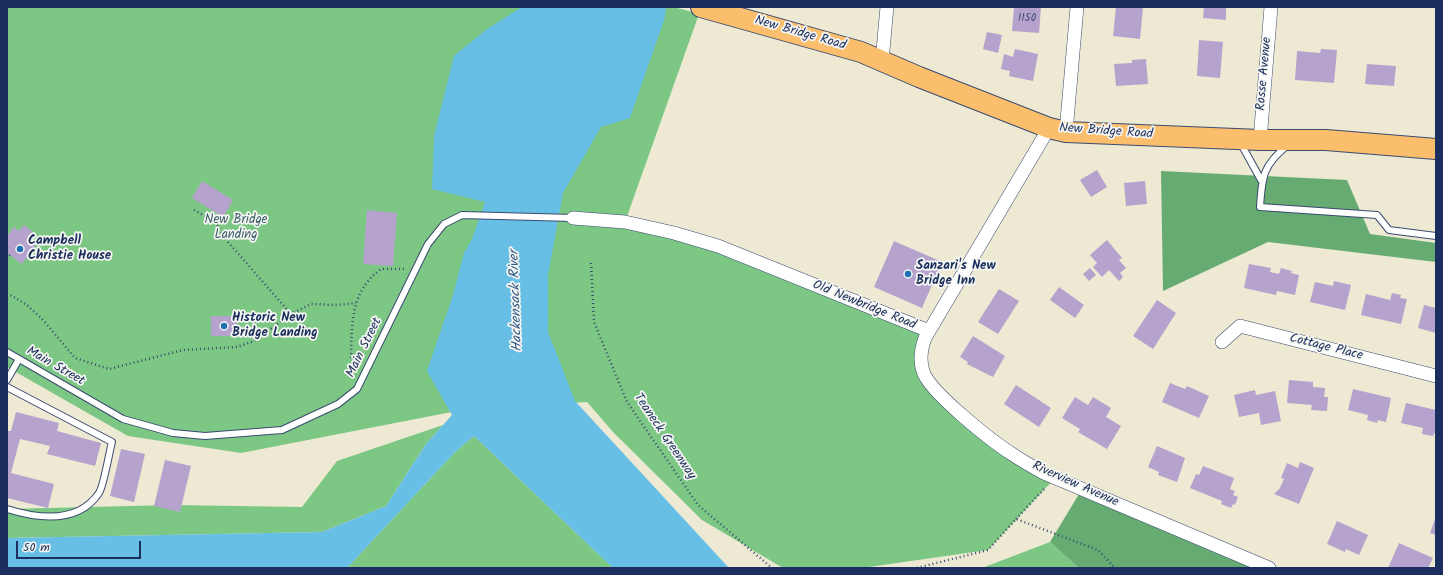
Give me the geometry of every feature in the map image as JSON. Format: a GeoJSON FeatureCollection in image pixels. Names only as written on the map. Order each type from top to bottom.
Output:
{"type":"FeatureCollection","features":[{"type":"Feature","properties":{"kind":"main road","name":"New Bridge Road"},"geometry":{"type":"LineString","coordinates":[[701,7],[861,52],[1058,130],[1260,140],[1326,140],[1436,149]]}},
{"type":"Feature","properties":{"kind":"street"},"geometry":{"type":"LineString","coordinates":[[882,61],[887,7]]}},
{"type":"Feature","properties":{"kind":"street"},"geometry":{"type":"LineString","coordinates":[[1058,130],[1077,7]]}},
{"type":"Feature","properties":{"kind":"street","name":"Rosse Avenue"},"geometry":{"type":"LineString","coordinates":[[1260,140],[1271,7]]}},
{"type":"Feature","properties":{"kind":"street","name":"Old Newbridge Road"},"geometry":{"type":"LineString","coordinates":[[573,218],[625,222],[674,233],[703,242],[929,331],[1058,130]]}},
{"type":"Feature","properties":{"kind":"street","name":"Cottage Place"},"geometry":{"type":"LineString","coordinates":[[1222,342],[1240,326],[1436,376]]}},
{"type":"Feature","properties":{"kind":"street","name":"Riverview Avenue"},"geometry":{"type":"LineString","coordinates":[[929,331],[920,351],[923,372],[932,386],[970,422],[1011,454],[1055,478],[1269,568]]}},
{"type":"Feature","properties":{"kind":"lane"},"geometry":{"type":"LineString","coordinates":[[1238,139],[1261,180]]}},
{"type":"Feature","properties":{"kind":"lane"},"geometry":{"type":"LineString","coordinates":[[1294,140],[1274,157],[1261,180],[1260,207],[1377,215],[1389,230],[1436,236]]}},
{"type":"Feature","properties":{"kind":"lane","name":"Main Street"},"geometry":{"type":"LineString","coordinates":[[7,352],[123,419],[173,433],[205,436],[282,430],[338,404],[357,388],[428,244],[444,224],[462,214],[573,218]]}},
{"type":"Feature","properties":{"kind":"lane"},"geometry":{"type":"LineString","coordinates":[[7,380],[19,359]]}},
{"type":"Feature","properties":{"kind":"lane"},"geometry":{"type":"LineString","coordinates":[[7,387],[112,442],[100,492],[80,512],[53,517],[28,516],[7,509]]}},
{"type":"Feature","properties":{"kind":"path"},"geometry":{"type":"LineString","coordinates":[[194,210],[214,221],[228,242],[291,314]]}},
{"type":"Feature","properties":{"kind":"path"},"geometry":{"type":"LineString","coordinates":[[7,259],[10,255]]}},
{"type":"Feature","properties":{"kind":"path","name":"Teaneck Greenway"},"geometry":{"type":"LineString","coordinates":[[591,263],[594,322],[627,402],[698,505],[772,568]]}},
{"type":"Feature","properties":{"kind":"path"},"geometry":{"type":"LineString","coordinates":[[351,358],[353,313],[365,285],[381,269],[415,270]]}},
{"type":"Feature","properties":{"kind":"path"},"geometry":{"type":"LineString","coordinates":[[7,292],[27,305],[43,320],[75,358],[109,369],[184,350],[237,347],[254,341],[291,314],[311,304],[337,305],[356,303]]}},
{"type":"Feature","properties":{"kind":"path"},"geometry":{"type":"LineString","coordinates":[[917,568],[988,550],[1055,478]]}},
{"type":"Feature","properties":{"kind":"path"},"geometry":{"type":"LineString","coordinates":[[1016,519],[1098,550],[1115,568]]}},
{"type":"Feature","properties":{"kind":"green space","name":"New Bridge Landing"},"geometry":{"type":"Polygon","coordinates":[[[7,7],[674,7],[699,14],[625,222],[674,233],[929,331],[923,372],[970,422],[1055,478],[988,550],[862,568],[783,568],[702,520],[613,432],[587,402],[467,409],[241,453],[128,436],[7,367],[7,7]]]}},
{"type":"Feature","properties":{"kind":"green space"},"geometry":{"type":"Polygon","coordinates":[[[1161,171],[1347,180],[1370,234],[1436,243],[1436,262],[1268,242],[1163,291],[1161,171]]]}},
{"type":"Feature","properties":{"kind":"green space"},"geometry":{"type":"Polygon","coordinates":[[[443,425],[426,444],[386,506],[322,532],[7,538],[7,509],[172,505],[302,507],[337,461],[443,425]]]}},
{"type":"Feature","properties":{"kind":"green space"},"geometry":{"type":"Polygon","coordinates":[[[474,436],[613,568],[347,568],[455,452],[474,436]]]}},
{"type":"Feature","properties":{"kind":"green space"},"geometry":{"type":"Polygon","coordinates":[[[1082,489],[1269,568],[1079,568],[1050,542],[1082,489]]]}},
{"type":"Feature","properties":{"kind":"green space"},"geometry":{"type":"Polygon","coordinates":[[[1050,542],[1079,568],[982,568],[1050,542]]]}},
{"type":"Feature","properties":{"kind":"water","name":"Hackensack River"},"geometry":{"type":"Polygon","coordinates":[[[522,7],[666,7],[665,17],[630,118],[601,127],[563,193],[548,275],[548,332],[575,401],[729,568],[613,568],[474,436],[455,452],[347,568],[7,568],[7,538],[322,532],[386,506],[426,444],[452,415],[427,371],[453,295],[464,253],[472,239],[485,202],[432,189],[434,136],[454,56],[487,29],[522,7]]]}},
{"type":"Feature","properties":{"kind":"building"},"geometry":{"type":"Polygon","coordinates":[[[1014,7],[1041,7],[1039,33],[1012,31],[1014,7]]]}},
{"type":"Feature","properties":{"kind":"building"},"geometry":{"type":"Polygon","coordinates":[[[1116,7],[1143,7],[1140,39],[1113,36],[1116,7]]]}},
{"type":"Feature","properties":{"kind":"building"},"geometry":{"type":"Polygon","coordinates":[[[1204,7],[1226,7],[1226,20],[1203,18],[1204,7]]]}},
{"type":"Feature","properties":{"kind":"building"},"geometry":{"type":"Polygon","coordinates":[[[987,32],[1002,35],[998,53],[983,49],[987,32]]]}},
{"type":"Feature","properties":{"kind":"building"},"geometry":{"type":"Polygon","coordinates":[[[1199,40],[1223,42],[1220,78],[1197,76],[1199,40]]]}},
{"type":"Feature","properties":{"kind":"building"},"geometry":{"type":"Polygon","coordinates":[[[1015,49],[1038,54],[1033,81],[1009,76],[1010,71],[1001,69],[1004,54],[1013,57],[1015,49]]]}},
{"type":"Feature","properties":{"kind":"building"},"geometry":{"type":"Polygon","coordinates":[[[1321,49],[1337,50],[1334,83],[1295,80],[1297,51],[1320,53],[1321,49]]]}},
{"type":"Feature","properties":{"kind":"building"},"geometry":{"type":"Polygon","coordinates":[[[1146,59],[1148,84],[1116,86],[1114,64],[1132,63],[1132,60],[1146,59]]]}},
{"type":"Feature","properties":{"kind":"building"},"geometry":{"type":"Polygon","coordinates":[[[1367,64],[1396,66],[1394,86],[1365,84],[1367,64]]]}},
{"type":"Feature","properties":{"kind":"building"},"geometry":{"type":"Polygon","coordinates":[[[1097,170],[1107,187],[1091,197],[1080,180],[1097,170]]]}},
{"type":"Feature","properties":{"kind":"building"},"geometry":{"type":"Polygon","coordinates":[[[202,181],[233,200],[223,217],[192,198],[202,181]]]}},
{"type":"Feature","properties":{"kind":"building"},"geometry":{"type":"Polygon","coordinates":[[[1145,181],[1147,204],[1126,206],[1124,183],[1145,181]]]}},
{"type":"Feature","properties":{"kind":"building"},"geometry":{"type":"Polygon","coordinates":[[[367,210],[397,213],[393,266],[363,264],[367,210]]]}},
{"type":"Feature","properties":{"kind":"building","name":"Campbell Christie House"},"geometry":{"type":"Polygon","coordinates":[[[24,225],[34,233],[30,239],[37,244],[22,264],[7,253],[7,236],[14,227],[19,231],[24,225]]]}},
{"type":"Feature","properties":{"kind":"building"},"geometry":{"type":"Polygon","coordinates":[[[1107,240],[1122,258],[1119,260],[1126,268],[1120,273],[1123,277],[1119,281],[1109,270],[1102,277],[1093,267],[1097,263],[1090,255],[1107,240]]]}},
{"type":"Feature","properties":{"kind":"building","name":"Sanzari's New Bridge Inn"},"geometry":{"type":"Polygon","coordinates":[[[894,241],[942,262],[922,308],[874,287],[894,241]]]}},
{"type":"Feature","properties":{"kind":"building"},"geometry":{"type":"Polygon","coordinates":[[[1249,264],[1271,268],[1270,272],[1279,274],[1281,268],[1299,275],[1295,295],[1277,291],[1276,295],[1244,288],[1249,264]]]}},
{"type":"Feature","properties":{"kind":"building"},"geometry":{"type":"Polygon","coordinates":[[[1090,268],[1096,275],[1089,281],[1083,274],[1090,268]]]}},
{"type":"Feature","properties":{"kind":"building"},"geometry":{"type":"Polygon","coordinates":[[[1334,281],[1351,285],[1345,310],[1310,302],[1315,282],[1333,286],[1334,281]]]}},
{"type":"Feature","properties":{"kind":"building"},"geometry":{"type":"Polygon","coordinates":[[[1059,287],[1084,305],[1075,318],[1050,300],[1059,287]]]}},
{"type":"Feature","properties":{"kind":"building"},"geometry":{"type":"Polygon","coordinates":[[[999,289],[1019,301],[998,334],[978,322],[999,289]]]}},
{"type":"Feature","properties":{"kind":"building"},"geometry":{"type":"Polygon","coordinates":[[[1392,293],[1401,295],[1400,298],[1407,299],[1401,324],[1361,315],[1366,294],[1390,300],[1392,293]]]}},
{"type":"Feature","properties":{"kind":"building"},"geometry":{"type":"Polygon","coordinates":[[[1157,300],[1176,313],[1153,349],[1133,336],[1157,300]]]}},
{"type":"Feature","properties":{"kind":"building"},"geometry":{"type":"Polygon","coordinates":[[[1424,305],[1436,308],[1436,333],[1418,328],[1424,305]]]}},
{"type":"Feature","properties":{"kind":"building","name":"Historic New Bridge Landing"},"geometry":{"type":"Polygon","coordinates":[[[211,316],[237,316],[237,336],[211,336],[211,316]]]}},
{"type":"Feature","properties":{"kind":"building"},"geometry":{"type":"Polygon","coordinates":[[[973,336],[1005,356],[993,377],[967,364],[968,362],[960,357],[973,336]]]}},
{"type":"Feature","properties":{"kind":"building"},"geometry":{"type":"Polygon","coordinates":[[[1289,380],[1313,382],[1313,387],[1325,388],[1324,397],[1328,397],[1327,411],[1311,410],[1312,405],[1287,403],[1289,380]]]}},
{"type":"Feature","properties":{"kind":"building"},"geometry":{"type":"Polygon","coordinates":[[[1170,383],[1185,389],[1187,386],[1209,396],[1199,418],[1162,402],[1170,383]]]}},
{"type":"Feature","properties":{"kind":"building"},"geometry":{"type":"Polygon","coordinates":[[[1016,385],[1051,408],[1039,427],[1004,404],[1016,385]]]}},
{"type":"Feature","properties":{"kind":"building"},"geometry":{"type":"Polygon","coordinates":[[[1353,389],[1391,398],[1386,422],[1378,420],[1377,423],[1367,420],[1368,415],[1348,410],[1353,389]]]}},
{"type":"Feature","properties":{"kind":"building"},"geometry":{"type":"Polygon","coordinates":[[[1255,390],[1256,395],[1275,391],[1281,421],[1261,425],[1259,413],[1239,417],[1234,395],[1255,390]]]}},
{"type":"Feature","properties":{"kind":"building"},"geometry":{"type":"Polygon","coordinates":[[[1075,397],[1088,405],[1093,397],[1111,408],[1106,417],[1121,426],[1107,449],[1078,432],[1080,429],[1062,418],[1075,397]]]}},
{"type":"Feature","properties":{"kind":"building"},"geometry":{"type":"Polygon","coordinates":[[[1406,403],[1436,410],[1436,434],[1434,433],[1433,436],[1422,434],[1423,428],[1401,423],[1406,403]]]}},
{"type":"Feature","properties":{"kind":"building"},"geometry":{"type":"Polygon","coordinates":[[[16,412],[59,423],[57,431],[101,443],[95,466],[47,454],[50,446],[20,439],[11,473],[54,484],[48,508],[7,498],[7,431],[11,431],[16,412]]]}},
{"type":"Feature","properties":{"kind":"building"},"geometry":{"type":"Polygon","coordinates":[[[1157,446],[1185,458],[1177,482],[1158,475],[1159,472],[1148,467],[1157,446]]]}},
{"type":"Feature","properties":{"kind":"building"},"geometry":{"type":"Polygon","coordinates":[[[121,449],[145,454],[134,502],[110,496],[121,449]]]}},
{"type":"Feature","properties":{"kind":"building"},"geometry":{"type":"Polygon","coordinates":[[[165,460],[191,466],[180,512],[154,506],[165,460]]]}},
{"type":"Feature","properties":{"kind":"building"},"geometry":{"type":"Polygon","coordinates":[[[1300,462],[1314,468],[1299,504],[1274,494],[1280,488],[1284,479],[1281,478],[1287,463],[1298,468],[1300,462]]]}},
{"type":"Feature","properties":{"kind":"building"},"geometry":{"type":"Polygon","coordinates":[[[1203,466],[1234,478],[1230,489],[1235,491],[1233,495],[1238,497],[1235,505],[1233,504],[1231,508],[1221,504],[1222,501],[1190,488],[1196,474],[1199,475],[1203,466]]]}},
{"type":"Feature","properties":{"kind":"building"},"geometry":{"type":"Polygon","coordinates":[[[1436,516],[1436,535],[1430,533],[1436,516]]]}},
{"type":"Feature","properties":{"kind":"building"},"geometry":{"type":"Polygon","coordinates":[[[1337,521],[1368,535],[1359,555],[1346,549],[1345,552],[1327,544],[1337,521]]]}},
{"type":"Feature","properties":{"kind":"building"},"geometry":{"type":"Polygon","coordinates":[[[1399,543],[1433,558],[1428,568],[1388,568],[1399,543]]]}},
{"type":"Feature","properties":{"kind":"place","name":"Campbell Christie House"},"geometry":{"type":"Point","coordinates":[20,249]}},
{"type":"Feature","properties":{"kind":"place","name":"Sanzari's New Bridge Inn"},"geometry":{"type":"Point","coordinates":[908,274]}},
{"type":"Feature","properties":{"kind":"place","name":"Historic New Bridge Landing"},"geometry":{"type":"Point","coordinates":[224,326]}}]}
